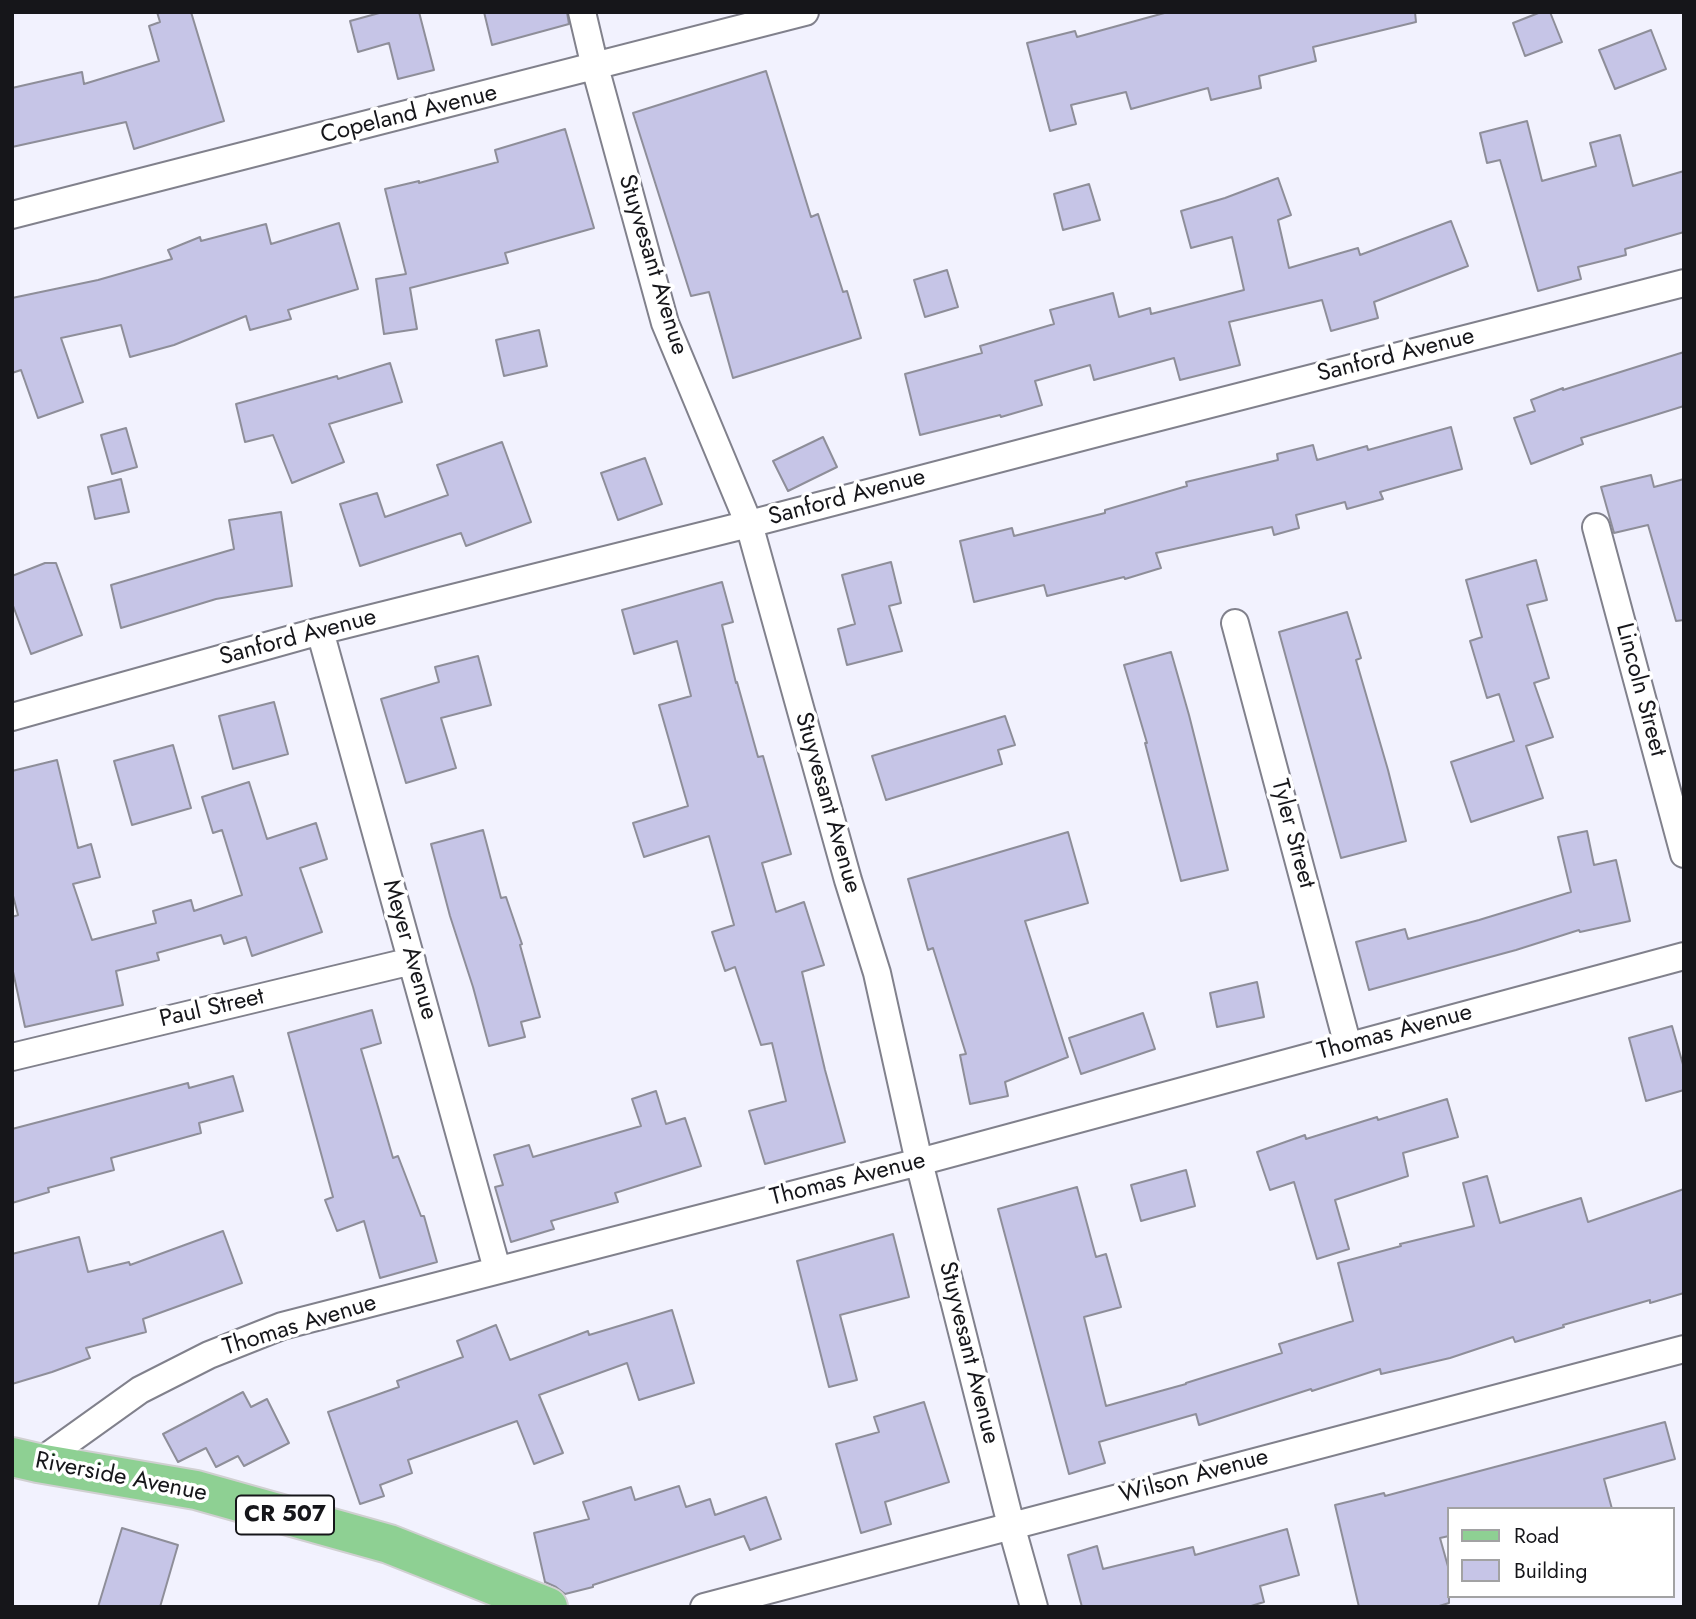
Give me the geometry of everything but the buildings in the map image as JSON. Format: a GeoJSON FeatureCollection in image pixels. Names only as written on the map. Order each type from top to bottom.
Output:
{"type":"FeatureCollection","features":[{"type":"Feature","properties":{"kind":"main road","name":"Riverside Avenue"},"geometry":{"type":"LineString","coordinates":[[25,1460],[196,1490],[390,1544],[548,1607]]}},
{"type":"Feature","properties":{"kind":"street","name":"Stuyvesant Avenue"},"geometry":{"type":"LineString","coordinates":[[582,12],[666,323],[749,524],[877,973],[919,1162],[1034,1607]]}},
{"type":"Feature","properties":{"kind":"street","name":"Copeland Avenue"},"geometry":{"type":"LineString","coordinates":[[12,215],[805,12]]}},
{"type":"Feature","properties":{"kind":"street","name":"Sanford Avenue"},"geometry":{"type":"LineString","coordinates":[[12,717],[320,631],[749,524],[1684,283]]}},
{"type":"Feature","properties":{"kind":"street","name":"Lincoln Street"},"geometry":{"type":"LineString","coordinates":[[1596,527],[1684,854]]}},
{"type":"Feature","properties":{"kind":"street","name":"Tyler Street"},"geometry":{"type":"LineString","coordinates":[[1235,623],[1349,1046]]}},
{"type":"Feature","properties":{"kind":"street","name":"Meyer Avenue"},"geometry":{"type":"LineString","coordinates":[[320,631],[498,1269]]}},
{"type":"Feature","properties":{"kind":"street","name":"Thomas Avenue"},"geometry":{"type":"LineString","coordinates":[[25,1460],[140,1390],[209,1355],[282,1326],[919,1162],[1684,956]]}},
{"type":"Feature","properties":{"kind":"street","name":"Paul Street"},"geometry":{"type":"LineString","coordinates":[[12,1056],[412,961]]}},
{"type":"Feature","properties":{"kind":"street","name":"Wilson Avenue"},"geometry":{"type":"LineString","coordinates":[[704,1607],[1684,1349]]}}]}
